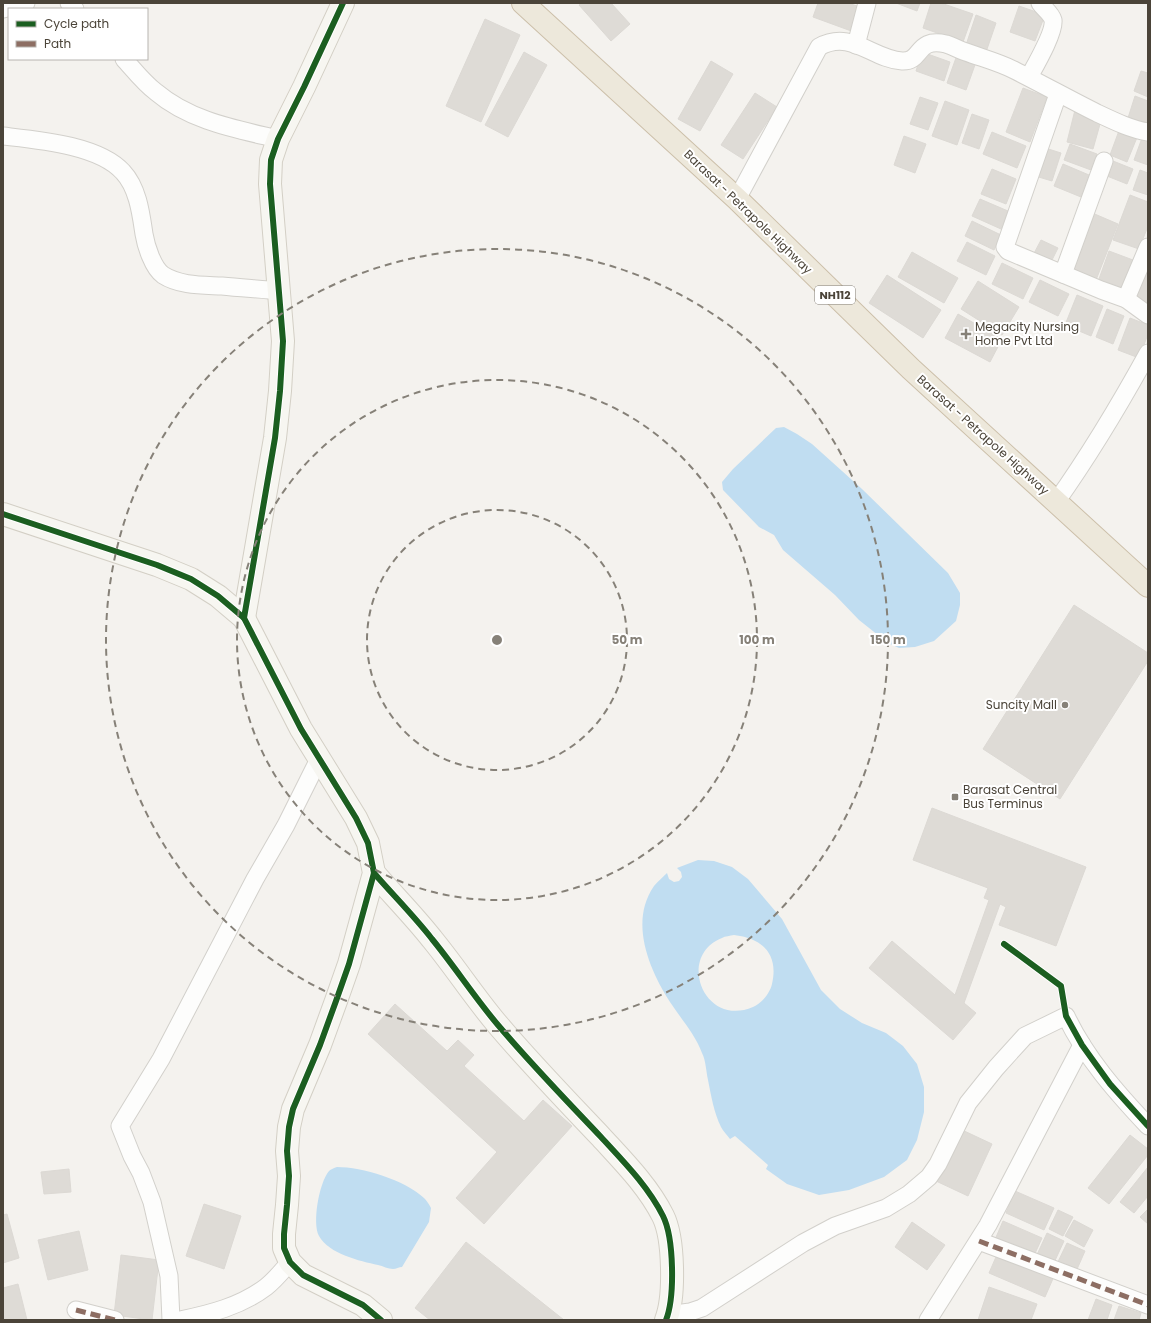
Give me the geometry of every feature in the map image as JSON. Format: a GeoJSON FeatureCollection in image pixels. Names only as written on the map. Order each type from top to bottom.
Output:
{"type":"FeatureCollection","features":[{"type":"Feature","properties":{"kind":"highway","name":"Barasat - Petrapole Highway"},"geometry":{"type":"LineString","coordinates":[[523,3],[737,199],[911,369],[1148,586]]}},
{"type":"Feature","properties":{"kind":"street"},"geometry":{"type":"LineString","coordinates":[[3,9],[26,3]]}},
{"type":"Feature","properties":{"kind":"street"},"geometry":{"type":"LineString","coordinates":[[244,618],[275,438],[283,341],[270,184],[271,160],[278,139],[344,3]]}},
{"type":"Feature","properties":{"kind":"street"},"geometry":{"type":"LineString","coordinates":[[856,45],[867,3]]}},
{"type":"Feature","properties":{"kind":"street"},"geometry":{"type":"LineString","coordinates":[[1029,77],[1044,49],[1053,26],[1053,20],[1050,13],[1040,3]]}},
{"type":"Feature","properties":{"kind":"street"},"geometry":{"type":"LineString","coordinates":[[737,199],[819,47],[839,40],[890,58],[903,61],[912,59],[918,54],[924,45],[932,42],[947,44],[999,63],[1029,77],[1058,94],[1126,126],[1148,132]]}},
{"type":"Feature","properties":{"kind":"street"},"geometry":{"type":"LineString","coordinates":[[125,60],[156,92],[175,105],[221,126],[278,139]]}},
{"type":"Feature","properties":{"kind":"street"},"geometry":{"type":"LineString","coordinates":[[1058,94],[1005,247],[1008,251],[1126,299],[1148,315]]}},
{"type":"Feature","properties":{"kind":"street"},"geometry":{"type":"LineString","coordinates":[[3,136],[74,147],[110,160],[124,172],[135,192],[142,217],[145,241],[151,258],[162,274],[175,281],[280,291]]}},
{"type":"Feature","properties":{"kind":"street"},"geometry":{"type":"LineString","coordinates":[[1063,274],[1104,161]]}},
{"type":"Feature","properties":{"kind":"street"},"geometry":{"type":"LineString","coordinates":[[1126,299],[1148,247]]}},
{"type":"Feature","properties":{"kind":"street"},"geometry":{"type":"LineString","coordinates":[[1056,502],[1081,468],[1122,401],[1148,353]]}},
{"type":"Feature","properties":{"kind":"street"},"geometry":{"type":"LineString","coordinates":[[3,514],[157,565],[191,580],[218,596],[244,618],[300,729],[359,824],[368,843],[374,873],[336,1001],[320,1045],[293,1108],[289,1127],[287,1151],[289,1176],[284,1248],[290,1262],[303,1275],[362,1305],[381,1320]]}},
{"type":"Feature","properties":{"kind":"street"},"geometry":{"type":"LineString","coordinates":[[171,1320],[169,1276],[152,1202],[120,1126],[161,1058],[255,879],[286,825],[319,759]]}},
{"type":"Feature","properties":{"kind":"street"},"geometry":{"type":"LineString","coordinates":[[374,873],[431,937],[498,1025],[629,1168],[651,1196],[663,1216],[669,1240],[672,1266],[672,1291],[667,1317],[702,1308],[808,1240],[835,1226],[886,1208],[909,1194],[928,1177],[938,1164],[968,1103],[996,1068],[1025,1036],[1066,1016],[1082,1045],[1110,1084],[1148,1126]]}},
{"type":"Feature","properties":{"kind":"street"},"geometry":{"type":"LineString","coordinates":[[928,1320],[988,1225],[1082,1045]]}},
{"type":"Feature","properties":{"kind":"street"},"geometry":{"type":"LineString","coordinates":[[979,1241],[1148,1306]]}},
{"type":"Feature","properties":{"kind":"street"},"geometry":{"type":"LineString","coordinates":[[180,1320],[212,1313],[251,1298],[268,1286],[290,1262]]}},
{"type":"Feature","properties":{"kind":"street"},"geometry":{"type":"LineString","coordinates":[[76,1310],[115,1320]]}},
{"type":"Feature","properties":{"kind":"water"},"geometry":{"type":"Polygon","coordinates":[[[784,427],[812,444],[862,489],[948,573],[960,593],[960,605],[956,621],[934,641],[915,647],[899,648],[888,643],[859,620],[835,595],[783,550],[774,535],[759,527],[723,490],[722,482],[733,469],[776,428],[784,427]]]}},
{"type":"Feature","properties":{"kind":"water"},"geometry":{"type":"Polygon","coordinates":[[[698,860],[714,861],[732,867],[748,879],[782,919],[821,990],[840,1009],[862,1023],[886,1033],[903,1046],[917,1064],[924,1087],[924,1112],[917,1140],[907,1160],[884,1177],[849,1190],[819,1195],[787,1184],[766,1169],[768,1165],[735,1136],[730,1139],[723,1130],[716,1116],[705,1063],[699,1046],[692,1033],[662,989],[649,960],[645,945],[643,915],[647,900],[654,886],[667,873],[669,879],[674,882],[679,881],[682,877],[681,872],[677,868],[698,860]],[[734,935],[722,938],[708,947],[701,959],[699,973],[702,987],[710,999],[721,1008],[736,1011],[753,1007],[767,994],[772,984],[774,973],[773,964],[766,949],[753,940],[734,935]]]}},
{"type":"Feature","properties":{"kind":"water"},"geometry":{"type":"Polygon","coordinates":[[[337,1167],[358,1169],[395,1180],[424,1198],[431,1208],[429,1222],[402,1267],[389,1269],[380,1265],[346,1256],[330,1248],[319,1236],[317,1230],[316,1213],[322,1184],[329,1171],[337,1167]]]}},
{"type":"Feature","properties":{"kind":"building"},"geometry":{"type":"Polygon","coordinates":[[[582,3],[611,3],[630,24],[611,41],[579,5],[582,3]]]}},
{"type":"Feature","properties":{"kind":"building"},"geometry":{"type":"Polygon","coordinates":[[[818,3],[848,3],[863,8],[854,32],[813,17],[818,3]]]}},
{"type":"Feature","properties":{"kind":"building"},"geometry":{"type":"Polygon","coordinates":[[[896,3],[920,3],[917,11],[896,3]]]}},
{"type":"Feature","properties":{"kind":"building"},"geometry":{"type":"Polygon","coordinates":[[[931,3],[941,3],[973,14],[963,42],[923,28],[931,3]]]}},
{"type":"Feature","properties":{"kind":"building"},"geometry":{"type":"Polygon","coordinates":[[[1019,6],[1045,15],[1035,41],[1010,32],[1019,6]]]}},
{"type":"Feature","properties":{"kind":"building"},"geometry":{"type":"Polygon","coordinates":[[[976,15],[996,23],[986,52],[966,45],[976,15]]]}},
{"type":"Feature","properties":{"kind":"building"},"geometry":{"type":"Polygon","coordinates":[[[485,19],[520,35],[481,122],[446,106],[485,19]]]}},
{"type":"Feature","properties":{"kind":"building"},"geometry":{"type":"Polygon","coordinates":[[[524,52],[547,65],[508,137],[485,125],[524,52]]]}},
{"type":"Feature","properties":{"kind":"building"},"geometry":{"type":"Polygon","coordinates":[[[922,52],[950,62],[944,81],[916,71],[922,52]]]}},
{"type":"Feature","properties":{"kind":"building"},"geometry":{"type":"Polygon","coordinates":[[[957,55],[976,62],[966,90],[947,83],[957,55]]]}},
{"type":"Feature","properties":{"kind":"building"},"geometry":{"type":"Polygon","coordinates":[[[711,61],[733,74],[700,131],[678,119],[711,61]]]}},
{"type":"Feature","properties":{"kind":"building"},"geometry":{"type":"Polygon","coordinates":[[[1141,71],[1148,73],[1148,97],[1134,91],[1141,71]]]}},
{"type":"Feature","properties":{"kind":"building"},"geometry":{"type":"Polygon","coordinates":[[[1023,88],[1047,97],[1030,142],[1006,132],[1023,88]]]}},
{"type":"Feature","properties":{"kind":"building"},"geometry":{"type":"Polygon","coordinates":[[[755,93],[777,107],[743,159],[721,145],[755,93]]]}},
{"type":"Feature","properties":{"kind":"building"},"geometry":{"type":"Polygon","coordinates":[[[1135,96],[1148,101],[1148,125],[1128,118],[1135,96]]]}},
{"type":"Feature","properties":{"kind":"building"},"geometry":{"type":"Polygon","coordinates":[[[920,97],[938,103],[928,130],[910,124],[920,97]]]}},
{"type":"Feature","properties":{"kind":"building"},"geometry":{"type":"Polygon","coordinates":[[[945,101],[969,110],[957,145],[932,136],[945,101]]]}},
{"type":"Feature","properties":{"kind":"building"},"geometry":{"type":"Polygon","coordinates":[[[1075,110],[1102,117],[1093,149],[1067,142],[1075,110]]]}},
{"type":"Feature","properties":{"kind":"building"},"geometry":{"type":"Polygon","coordinates":[[[972,114],[989,120],[979,149],[962,143],[972,114]]]}},
{"type":"Feature","properties":{"kind":"building"},"geometry":{"type":"Polygon","coordinates":[[[1120,128],[1138,135],[1127,162],[1110,155],[1120,128]]]}},
{"type":"Feature","properties":{"kind":"building"},"geometry":{"type":"Polygon","coordinates":[[[992,132],[1026,146],[1017,168],[983,154],[992,132]]]}},
{"type":"Feature","properties":{"kind":"building"},"geometry":{"type":"Polygon","coordinates":[[[904,136],[926,144],[915,173],[894,165],[904,136]]]}},
{"type":"Feature","properties":{"kind":"building"},"geometry":{"type":"Polygon","coordinates":[[[1142,138],[1148,140],[1148,165],[1134,160],[1142,138]]]}},
{"type":"Feature","properties":{"kind":"building"},"geometry":{"type":"Polygon","coordinates":[[[1070,144],[1097,154],[1091,170],[1064,160],[1070,144]]]}},
{"type":"Feature","properties":{"kind":"building"},"geometry":{"type":"Polygon","coordinates":[[[1042,147],[1061,153],[1052,181],[1032,175],[1042,147]]]}},
{"type":"Feature","properties":{"kind":"building"},"geometry":{"type":"Polygon","coordinates":[[[1108,159],[1133,169],[1127,184],[1102,174],[1108,159]]]}},
{"type":"Feature","properties":{"kind":"building"},"geometry":{"type":"Polygon","coordinates":[[[1063,164],[1089,175],[1081,197],[1054,186],[1063,164]]]}},
{"type":"Feature","properties":{"kind":"building"},"geometry":{"type":"Polygon","coordinates":[[[992,169],[1016,179],[1006,204],[981,194],[992,169]]]}},
{"type":"Feature","properties":{"kind":"building"},"geometry":{"type":"Polygon","coordinates":[[[1140,170],[1148,173],[1148,195],[1133,190],[1140,170]]]}},
{"type":"Feature","properties":{"kind":"building"},"geometry":{"type":"Polygon","coordinates":[[[1130,195],[1148,202],[1148,226],[1139,249],[1113,240],[1130,195]]]}},
{"type":"Feature","properties":{"kind":"building"},"geometry":{"type":"Polygon","coordinates":[[[980,199],[1008,211],[1001,229],[972,216],[980,199]]]}},
{"type":"Feature","properties":{"kind":"building"},"geometry":{"type":"Polygon","coordinates":[[[1090,212],[1118,224],[1096,280],[1068,269],[1090,212]]]}},
{"type":"Feature","properties":{"kind":"building"},"geometry":{"type":"Polygon","coordinates":[[[972,221],[1001,235],[994,250],[965,236],[972,221]]]}},
{"type":"Feature","properties":{"kind":"building"},"geometry":{"type":"Polygon","coordinates":[[[1041,240],[1058,248],[1048,268],[1031,259],[1041,240]]]}},
{"type":"Feature","properties":{"kind":"building"},"geometry":{"type":"Polygon","coordinates":[[[967,242],[995,256],[986,275],[957,261],[967,242]]]}},
{"type":"Feature","properties":{"kind":"building"},"geometry":{"type":"Polygon","coordinates":[[[1109,251],[1133,260],[1122,288],[1099,279],[1109,251]]]}},
{"type":"Feature","properties":{"kind":"building"},"geometry":{"type":"Polygon","coordinates":[[[912,252],[958,278],[944,303],[898,277],[912,252]]]}},
{"type":"Feature","properties":{"kind":"building"},"geometry":{"type":"Polygon","coordinates":[[[1002,263],[1033,278],[1023,299],[992,284],[1002,263]]]}},
{"type":"Feature","properties":{"kind":"building"},"geometry":{"type":"Polygon","coordinates":[[[1148,266],[1148,308],[1130,300],[1148,266]]]}},
{"type":"Feature","properties":{"kind":"building"},"geometry":{"type":"Polygon","coordinates":[[[887,275],[941,310],[923,338],[869,303],[887,275]]]}},
{"type":"Feature","properties":{"kind":"building"},"geometry":{"type":"Polygon","coordinates":[[[1040,280],[1069,294],[1058,316],[1029,302],[1040,280]]]}},
{"type":"Feature","properties":{"kind":"building"},"geometry":{"type":"Polygon","coordinates":[[[978,281],[1019,307],[1002,335],[961,309],[978,281]]]}},
{"type":"Feature","properties":{"kind":"building"},"geometry":{"type":"Polygon","coordinates":[[[1077,295],[1103,306],[1091,336],[1065,325],[1077,295]]]}},
{"type":"Feature","properties":{"kind":"building"},"geometry":{"type":"Polygon","coordinates":[[[1107,309],[1124,316],[1113,344],[1096,337],[1107,309]]]}},
{"type":"Feature","properties":{"kind":"building"},"geometry":{"type":"Polygon","coordinates":[[[958,314],[1002,339],[990,362],[945,338],[958,314]]]}},
{"type":"Feature","properties":{"kind":"building"},"geometry":{"type":"Polygon","coordinates":[[[1130,318],[1148,325],[1148,334],[1139,358],[1118,350],[1130,318]]]}},
{"type":"Feature","properties":{"kind":"building","name":"Suncity Mall"},"geometry":{"type":"Polygon","coordinates":[[[1074,605],[1148,653],[1148,661],[1060,799],[983,749],[1074,605]]]}},
{"type":"Feature","properties":{"kind":"building"},"geometry":{"type":"Polygon","coordinates":[[[932,808],[1086,867],[1056,946],[999,925],[1006,907],[1000,904],[964,1003],[976,1013],[953,1040],[869,968],[892,941],[955,995],[989,900],[984,898],[988,888],[913,860],[932,808]]]}},
{"type":"Feature","properties":{"kind":"building"},"geometry":{"type":"Polygon","coordinates":[[[395,1004],[447,1051],[458,1040],[474,1055],[464,1066],[524,1121],[543,1100],[572,1126],[484,1224],[456,1198],[497,1152],[368,1034],[395,1004]]]}},
{"type":"Feature","properties":{"kind":"building"},"geometry":{"type":"Polygon","coordinates":[[[960,1129],[992,1144],[968,1196],[936,1181],[960,1129]]]}},
{"type":"Feature","properties":{"kind":"building"},"geometry":{"type":"Polygon","coordinates":[[[1130,1135],[1148,1149],[1148,1155],[1109,1204],[1088,1188],[1130,1135]]]}},
{"type":"Feature","properties":{"kind":"building"},"geometry":{"type":"Polygon","coordinates":[[[1148,1167],[1148,1196],[1134,1213],[1120,1202],[1148,1167]]]}},
{"type":"Feature","properties":{"kind":"building"},"geometry":{"type":"Polygon","coordinates":[[[69,1169],[71,1192],[44,1194],[41,1172],[69,1169]]]}},
{"type":"Feature","properties":{"kind":"building"},"geometry":{"type":"Polygon","coordinates":[[[1015,1191],[1054,1208],[1044,1230],[1006,1213],[1015,1191]]]}},
{"type":"Feature","properties":{"kind":"building"},"geometry":{"type":"Polygon","coordinates":[[[204,1204],[241,1216],[224,1269],[186,1256],[204,1204]]]}},
{"type":"Feature","properties":{"kind":"building"},"geometry":{"type":"Polygon","coordinates":[[[1148,1209],[1148,1224],[1140,1217],[1148,1209]]]}},
{"type":"Feature","properties":{"kind":"building"},"geometry":{"type":"Polygon","coordinates":[[[1058,1210],[1073,1217],[1063,1236],[1049,1229],[1058,1210]]]}},
{"type":"Feature","properties":{"kind":"building"},"geometry":{"type":"Polygon","coordinates":[[[7,1214],[19,1258],[3,1263],[3,1215],[7,1214]]]}},
{"type":"Feature","properties":{"kind":"building"},"geometry":{"type":"Polygon","coordinates":[[[1074,1220],[1093,1230],[1084,1247],[1065,1236],[1074,1220]]]}},
{"type":"Feature","properties":{"kind":"building"},"geometry":{"type":"Polygon","coordinates":[[[1003,1221],[1042,1238],[1032,1260],[994,1242],[1003,1221]]]}},
{"type":"Feature","properties":{"kind":"building"},"geometry":{"type":"Polygon","coordinates":[[[912,1222],[945,1245],[927,1270],[895,1247],[912,1222]]]}},
{"type":"Feature","properties":{"kind":"building"},"geometry":{"type":"Polygon","coordinates":[[[79,1231],[88,1270],[48,1280],[38,1240],[79,1231]]]}},
{"type":"Feature","properties":{"kind":"building"},"geometry":{"type":"Polygon","coordinates":[[[1047,1233],[1064,1241],[1052,1267],[1035,1259],[1047,1233]]]}},
{"type":"Feature","properties":{"kind":"building"},"geometry":{"type":"Polygon","coordinates":[[[466,1242],[564,1320],[430,1320],[415,1308],[466,1242]]]}},
{"type":"Feature","properties":{"kind":"building"},"geometry":{"type":"Polygon","coordinates":[[[1067,1243],[1085,1251],[1074,1276],[1055,1268],[1067,1243]]]}},
{"type":"Feature","properties":{"kind":"building"},"geometry":{"type":"Polygon","coordinates":[[[999,1250],[1055,1274],[1045,1297],[989,1273],[999,1250]]]}},
{"type":"Feature","properties":{"kind":"building"},"geometry":{"type":"Polygon","coordinates":[[[121,1255],[159,1260],[152,1320],[114,1315],[121,1255]]]}},
{"type":"Feature","properties":{"kind":"building"},"geometry":{"type":"Polygon","coordinates":[[[18,1284],[27,1320],[5,1320],[3,1313],[3,1288],[18,1284]]]}},
{"type":"Feature","properties":{"kind":"building"},"geometry":{"type":"Polygon","coordinates":[[[989,1287],[1037,1304],[1031,1320],[978,1320],[989,1287]]]}},
{"type":"Feature","properties":{"kind":"building"},"geometry":{"type":"Polygon","coordinates":[[[1096,1299],[1112,1305],[1107,1320],[1088,1320],[1096,1299]]]}},
{"type":"Feature","properties":{"kind":"building"},"geometry":{"type":"Polygon","coordinates":[[[1119,1306],[1141,1313],[1139,1320],[1114,1320],[1119,1306]]]}},
{"type":"Feature","properties":{"kind":"marked path"},"geometry":{"type":"LineString","coordinates":[[979,1241],[1148,1305]]}},
{"type":"Feature","properties":{"kind":"marked path"},"geometry":{"type":"LineString","coordinates":[[76,1310],[115,1320]]}},
{"type":"Feature","properties":{"kind":"cycle path"},"geometry":{"type":"LineString","coordinates":[[244,618],[275,438],[283,341],[270,184],[271,160],[278,139],[343,3]]}},
{"type":"Feature","properties":{"kind":"cycle path"},"geometry":{"type":"LineString","coordinates":[[3,514],[157,565],[191,579],[218,596],[244,618],[301,729],[356,818],[368,843],[374,873],[349,964],[320,1045],[293,1109],[289,1127],[287,1151],[289,1176],[284,1248],[290,1262],[303,1275],[363,1305],[381,1320]]}},
{"type":"Feature","properties":{"kind":"cycle path"},"geometry":{"type":"LineString","coordinates":[[374,873],[425,930],[498,1025],[601,1137],[643,1184],[650,1194],[667,1226],[671,1253],[671,1297],[666,1320]]}},
{"type":"Feature","properties":{"kind":"cycle path"},"geometry":{"type":"LineString","coordinates":[[1004,944],[1061,986],[1066,1016],[1082,1045],[1110,1084],[1148,1126]]}},
{"type":"Feature","properties":{"kind":"place","name":"Megacity Nursing Home Pvt Ltd"},"geometry":{"type":"Point","coordinates":[966,334]}},
{"type":"Feature","properties":{"kind":"place","name":"Suncity Mall"},"geometry":{"type":"Point","coordinates":[1065,705]}},
{"type":"Feature","properties":{"kind":"place","name":"Barasat Central Bus Terminus"},"geometry":{"type":"Point","coordinates":[955,797]}}]}
